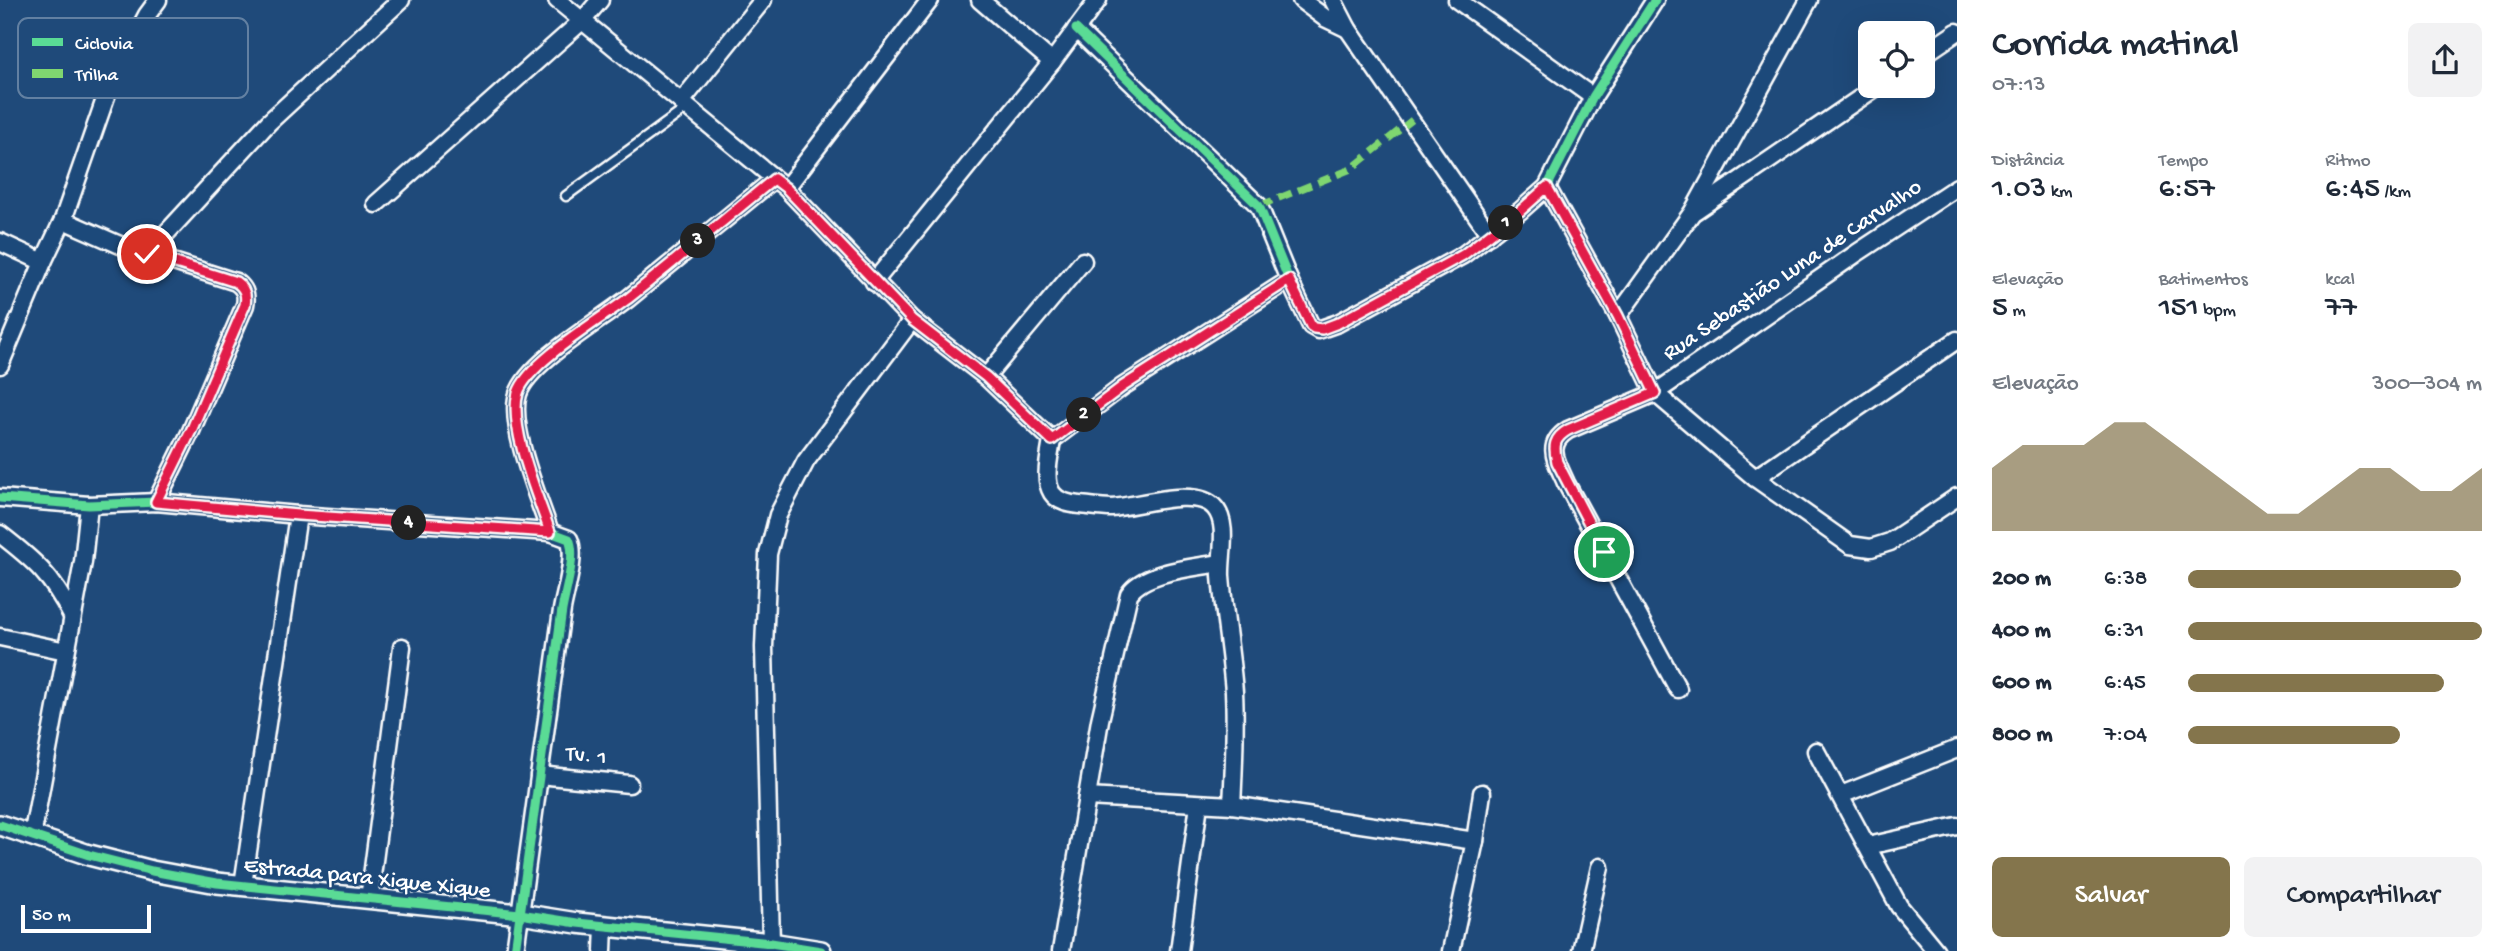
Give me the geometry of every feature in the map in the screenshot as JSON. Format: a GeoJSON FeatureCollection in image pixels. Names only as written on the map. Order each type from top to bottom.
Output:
{"type":"FeatureCollection","features":[{"type":"Feature","properties":{"kind":"street"},"geometry":{"type":"LineString","coordinates":[[145,18],[159,0]]}},
{"type":"Feature","properties":{"kind":"street"},"geometry":{"type":"LineString","coordinates":[[147,254],[269,122],[401,0]]}},
{"type":"Feature","properties":{"kind":"street"},"geometry":{"type":"LineString","coordinates":[[557,0],[780,184],[912,320],[986,377],[1052,440]]}},
{"type":"Feature","properties":{"kind":"street"},"geometry":{"type":"LineString","coordinates":[[376,204],[583,20],[600,0]]}},
{"type":"Feature","properties":{"kind":"street"},"geometry":{"type":"LineString","coordinates":[[684,105],[763,0]]}},
{"type":"Feature","properties":{"kind":"street"},"geometry":{"type":"LineString","coordinates":[[550,532],[519,433],[516,406],[519,392],[528,378],[548,358],[780,184],[930,0]]}},
{"type":"Feature","properties":{"kind":"street"},"geometry":{"type":"LineString","coordinates":[[980,0],[1052,62]]}},
{"type":"Feature","properties":{"kind":"street"},"geometry":{"type":"LineString","coordinates":[[874,282],[1052,62],[1098,0]]}},
{"type":"Feature","properties":{"kind":"street"},"geometry":{"type":"LineString","coordinates":[[1301,0],[1325,18],[1348,29]]}},
{"type":"Feature","properties":{"kind":"street"},"geometry":{"type":"LineString","coordinates":[[1333,0],[1348,29],[1490,235]]}},
{"type":"Feature","properties":{"kind":"street"},"geometry":{"type":"LineString","coordinates":[[1457,0],[1593,97]]}},
{"type":"Feature","properties":{"kind":"street"},"geometry":{"type":"LineString","coordinates":[[1076,29],[1259,206],[1289,280],[1314,328],[1322,329],[1338,323],[1463,255],[1547,187],[1593,97],[1656,0]]}},
{"type":"Feature","properties":{"kind":"street"},"geometry":{"type":"LineString","coordinates":[[1618,316],[1692,213],[1809,0]]}},
{"type":"Feature","properties":{"kind":"street"},"geometry":{"type":"LineString","coordinates":[[1935,49],[1954,40]]}},
{"type":"Feature","properties":{"kind":"street"},"geometry":{"type":"LineString","coordinates":[[0,365],[63,220],[105,98]]}},
{"type":"Feature","properties":{"kind":"street"},"geometry":{"type":"LineString","coordinates":[[1692,213],[1860,98]]}},
{"type":"Feature","properties":{"kind":"street"},"geometry":{"type":"LineString","coordinates":[[1547,187],[1618,316],[1655,393],[1755,478],[1850,545],[1871,548],[1889,542],[1957,497]]}},
{"type":"Feature","properties":{"kind":"street","name":"Rua Sebastião Luna de Carvalho"},"geometry":{"type":"LineString","coordinates":[[1678,689],[1566,483],[1554,450],[1559,436],[1655,393],[1957,187]]}},
{"type":"Feature","properties":{"kind":"street"},"geometry":{"type":"LineString","coordinates":[[63,220],[120,245],[236,282],[246,294],[245,305],[156,502]]}},
{"type":"Feature","properties":{"kind":"street"},"geometry":{"type":"LineString","coordinates":[[0,242],[43,262]]}},
{"type":"Feature","properties":{"kind":"street"},"geometry":{"type":"LineString","coordinates":[[986,377],[1083,261]]}},
{"type":"Feature","properties":{"kind":"street"},"geometry":{"type":"LineString","coordinates":[[1232,804],[1234,693],[1220,563],[1220,516],[1216,508],[1208,502],[1191,497],[1113,508],[1059,500],[1049,485],[1052,440],[1122,387],[1289,280]]}},
{"type":"Feature","properties":{"kind":"street"},"geometry":{"type":"LineString","coordinates":[[780,946],[764,647],[768,554],[778,515],[806,461],[912,320]]}},
{"type":"Feature","properties":{"kind":"street"},"geometry":{"type":"LineString","coordinates":[[1755,478],[1957,340]]}},
{"type":"Feature","properties":{"kind":"street"},"geometry":{"type":"LineString","coordinates":[[0,498],[89,505],[156,502],[298,515],[550,532],[569,539],[572,546],[515,951]]}},
{"type":"Feature","properties":{"kind":"street"},"geometry":{"type":"LineString","coordinates":[[32,837],[83,562],[89,505]]}},
{"type":"Feature","properties":{"kind":"street"},"geometry":{"type":"LineString","coordinates":[[243,885],[298,515]]}},
{"type":"Feature","properties":{"kind":"street"},"geometry":{"type":"LineString","coordinates":[[0,534],[49,576],[72,616]]}},
{"type":"Feature","properties":{"kind":"street"},"geometry":{"type":"LineString","coordinates":[[1060,951],[1100,720],[1129,594],[1140,582],[1153,577],[1220,563]]}},
{"type":"Feature","properties":{"kind":"street"},"geometry":{"type":"LineString","coordinates":[[0,637],[66,650]]}},
{"type":"Feature","properties":{"kind":"street"},"geometry":{"type":"LineString","coordinates":[[369,899],[402,647]]}},
{"type":"Feature","properties":{"kind":"street"},"geometry":{"type":"LineString","coordinates":[[1841,795],[1957,749]]}},
{"type":"Feature","properties":{"kind":"street"},"geometry":{"type":"LineString","coordinates":[[1816,751],[1899,906],[1936,951]]}},
{"type":"Feature","properties":{"kind":"street","name":"Tv. 1"},"geometry":{"type":"LineString","coordinates":[[539,775],[629,784]]}},
{"type":"Feature","properties":{"kind":"street"},"geometry":{"type":"LineString","coordinates":[[1451,951],[1475,841],[1482,793]]}},
{"type":"Feature","properties":{"kind":"street"},"geometry":{"type":"LineString","coordinates":[[1087,797],[1232,804],[1475,841]]}},
{"type":"Feature","properties":{"kind":"street"},"geometry":{"type":"LineString","coordinates":[[1179,951],[1199,804]]}},
{"type":"Feature","properties":{"kind":"street","name":"Estrada para Xique Xique"},"geometry":{"type":"LineString","coordinates":[[0,825],[89,855],[152,871],[243,885],[520,914],[821,951]]}},
{"type":"Feature","properties":{"kind":"street"},"geometry":{"type":"LineString","coordinates":[[1868,846],[1957,826]]}},
{"type":"Feature","properties":{"kind":"street"},"geometry":{"type":"LineString","coordinates":[[1581,951],[1600,867]]}},
{"type":"Feature","properties":{"kind":"street"},"geometry":{"type":"LineString","coordinates":[[603,951],[604,925]]}},
{"type":"Feature","properties":{"kind":"lane"},"geometry":{"type":"LineString","coordinates":[[566,196],[684,105]]}},
{"type":"Feature","properties":{"kind":"marked path"},"geometry":{"type":"LineString","coordinates":[[1259,206],[1351,169],[1412,120]]}},
{"type":"Feature","properties":{"kind":"cycle path"},"geometry":{"type":"LineString","coordinates":[[1076,29],[1259,206],[1289,280],[1311,326],[1318,330],[1338,323],[1463,255],[1547,187],[1593,97],[1655,0]]}},
{"type":"Feature","properties":{"kind":"cycle path"},"geometry":{"type":"LineString","coordinates":[[0,498],[89,505],[156,502],[298,515],[550,532],[569,539],[571,564],[562,610],[515,951]]}},
{"type":"Feature","properties":{"kind":"cycle path"},"geometry":{"type":"LineString","coordinates":[[0,825],[89,855],[152,871],[217,883],[520,914],[821,951]]}},
{"type":"Feature","properties":{"kind":"route"},"geometry":{"type":"LineString","coordinates":[[147,254],[236,282],[246,294],[245,305],[191,431],[156,502],[298,515],[550,532],[519,433],[516,406],[519,392],[528,378],[548,358],[628,299],[774,179],[786,188],[912,320],[986,377],[1052,440],[1122,387],[1289,280],[1311,326],[1322,329],[1338,323],[1463,255],[1547,187],[1618,316],[1655,393],[1568,430],[1559,436],[1555,443],[1557,462],[1566,483],[1604,552]]}}]}
